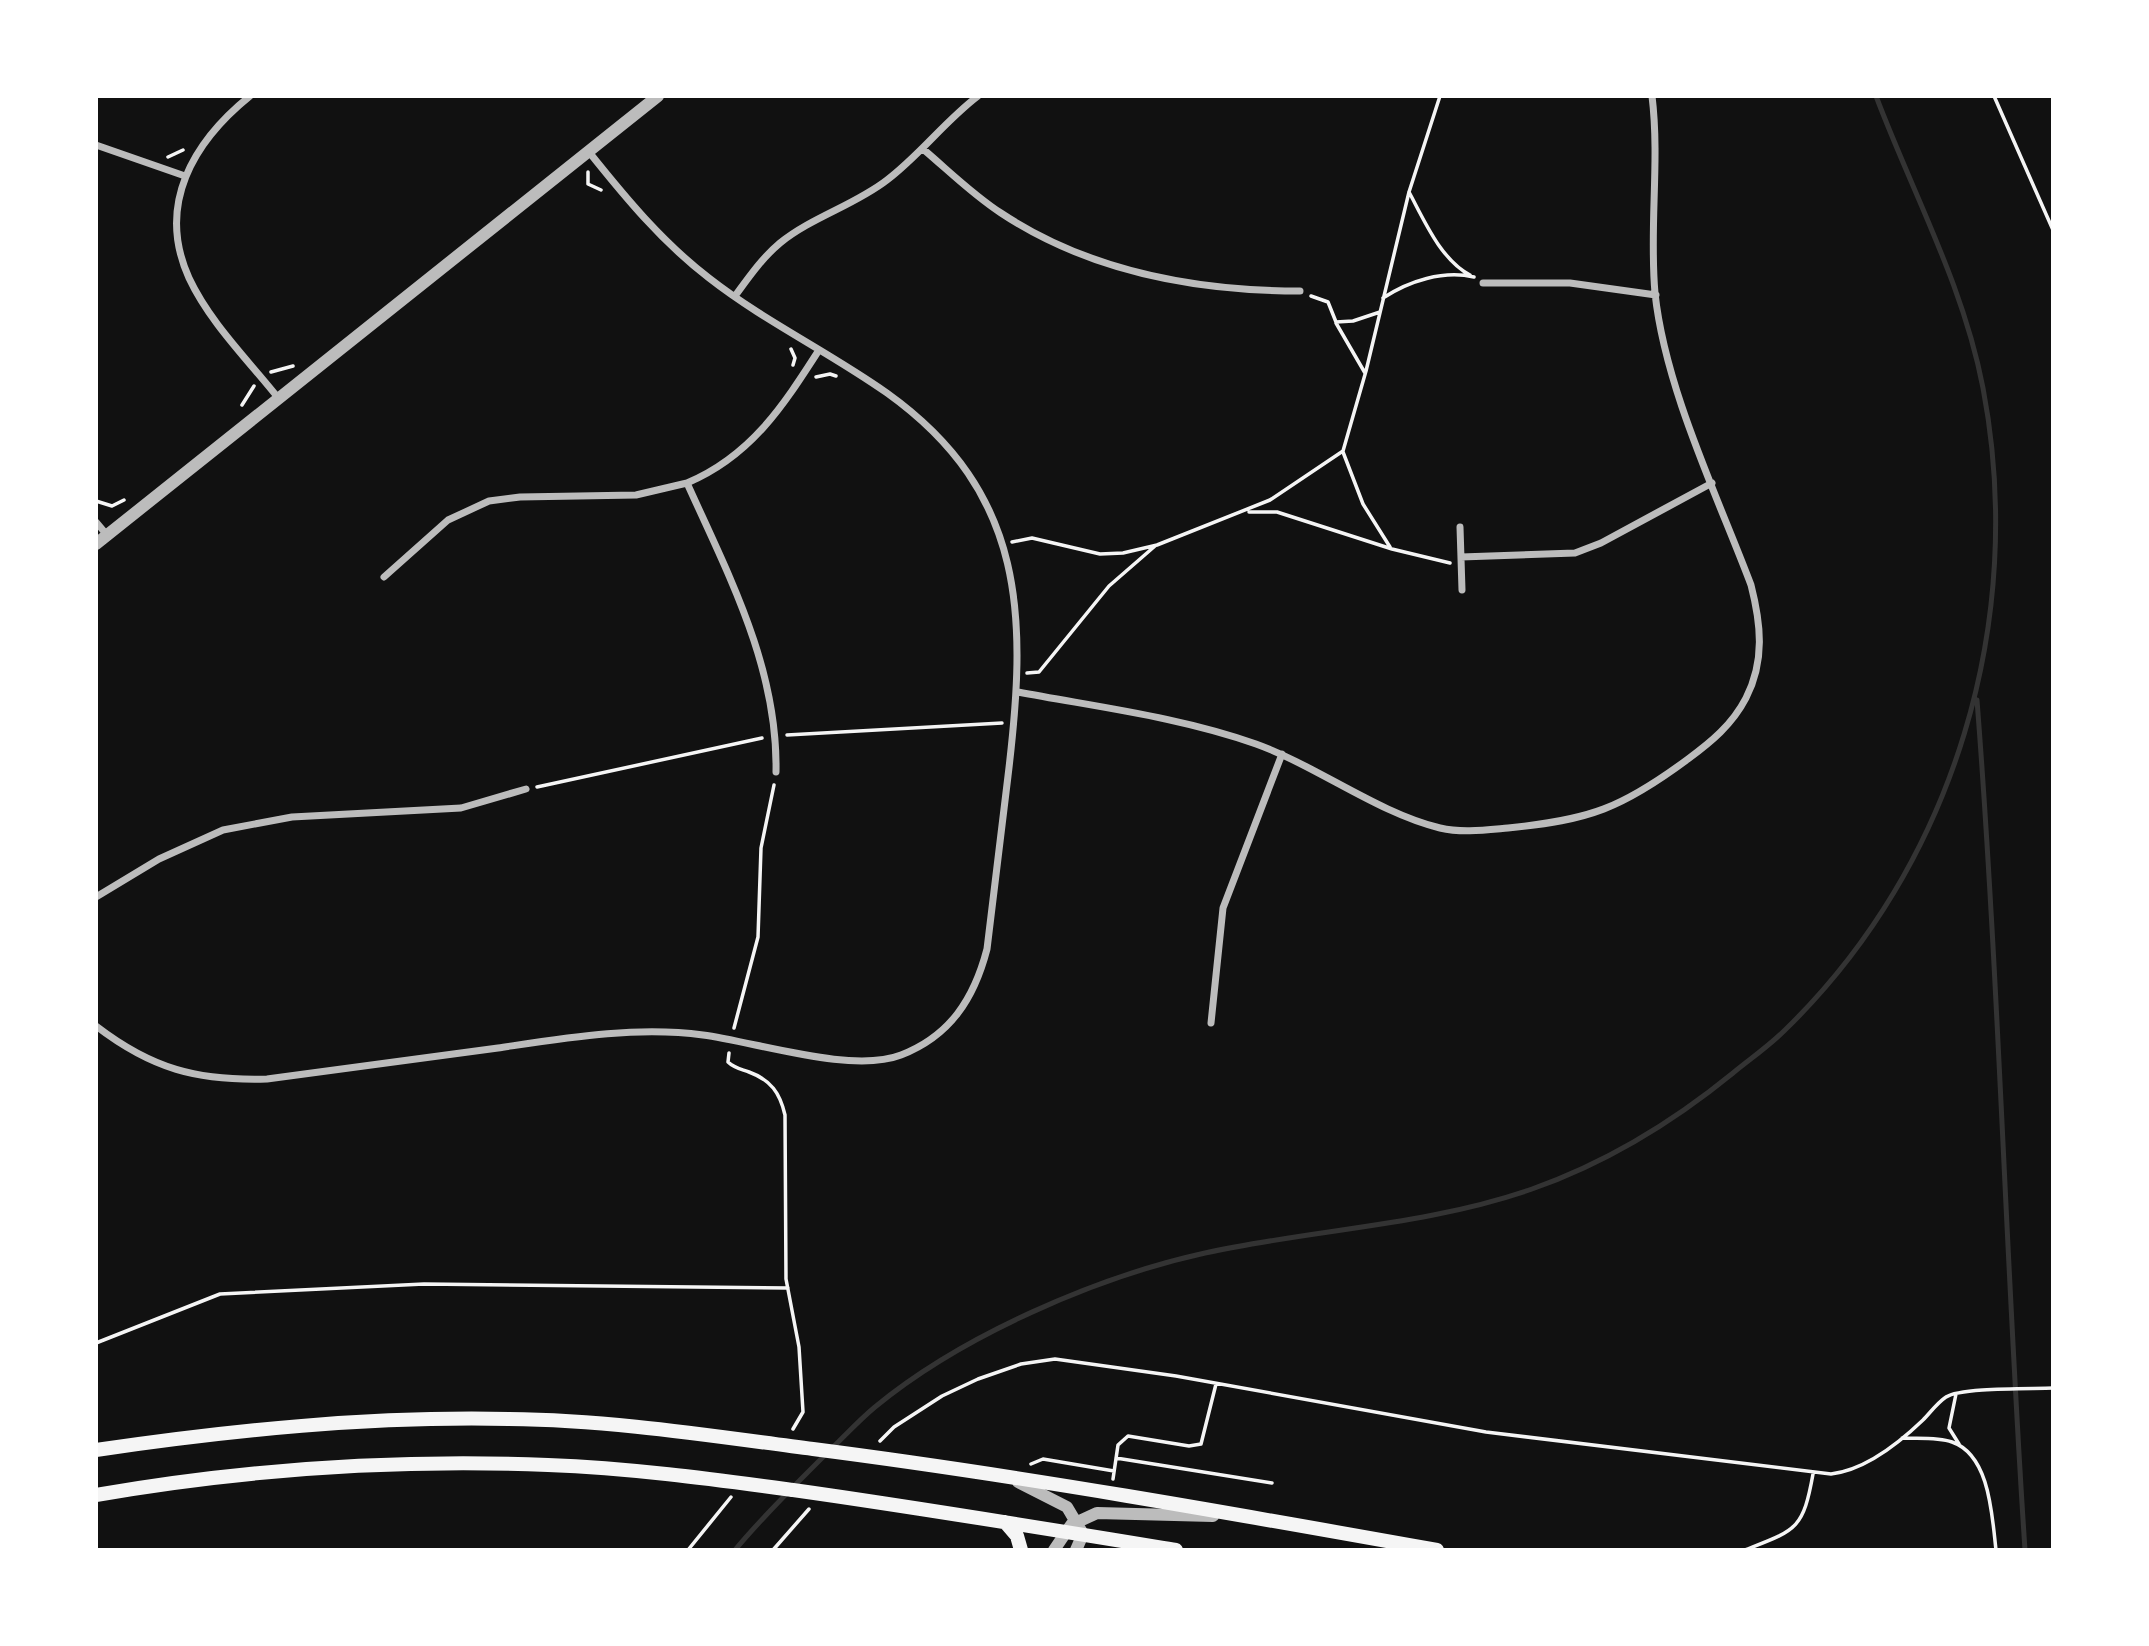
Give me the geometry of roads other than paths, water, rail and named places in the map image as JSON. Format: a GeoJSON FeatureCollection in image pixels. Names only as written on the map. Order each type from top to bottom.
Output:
{"type":"FeatureCollection","features":[{"type":"Feature","properties":{"kind":"main road"},"geometry":{"type":"LineString","coordinates":[[96,1450],[264,1428],[403,1419],[569,1421],[648,1426],[1003,1475],[1437,1550]]}},
{"type":"Feature","properties":{"kind":"main road"},"geometry":{"type":"LineString","coordinates":[[96,1495],[173,1482],[298,1468],[424,1463],[550,1465],[721,1480],[1065,1532],[1081,1528],[1176,1550]]}},
{"type":"Feature","properties":{"kind":"main road"},"geometry":{"type":"LineString","coordinates":[[1005,1522],[1017,1536],[1021,1550]]}},
{"type":"Feature","properties":{"kind":"street"},"geometry":{"type":"LineString","coordinates":[[250,96],[208,134],[185,176],[178,228],[190,280],[208,310],[279,399]]}},
{"type":"Feature","properties":{"kind":"street"},"geometry":{"type":"LineString","coordinates":[[96,544],[658,96]]}},
{"type":"Feature","properties":{"kind":"street"},"geometry":{"type":"LineString","coordinates":[[735,296],[756,266],[782,242],[883,183],[978,96]]}},
{"type":"Feature","properties":{"kind":"street"},"geometry":{"type":"LineString","coordinates":[[1018,692],[1203,728],[1282,754],[1409,817],[1440,828],[1472,832],[1592,815],[1646,791],[1716,738],[1728,726],[1746,698],[1757,667],[1759,617],[1751,585],[1675,382],[1656,295],[1652,246],[1652,96]]}},
{"type":"Feature","properties":{"kind":"street"},"geometry":{"type":"LineString","coordinates":[[96,145],[185,176]]}},
{"type":"Feature","properties":{"kind":"street"},"geometry":{"type":"LineString","coordinates":[[923,149],[1000,212],[1076,254],[1159,279],[1253,291],[1300,291]]}},
{"type":"Feature","properties":{"kind":"street"},"geometry":{"type":"LineString","coordinates":[[96,1026],[143,1058],[182,1073],[224,1080],[267,1079],[586,1036],[643,1031],[701,1035],[853,1061],[900,1055],[942,1032],[964,1009],[979,980],[987,949],[1018,692],[1019,639],[1014,587],[1003,545],[983,496],[957,456],[924,421],[886,392],[735,296],[666,243],[589,152]]}},
{"type":"Feature","properties":{"kind":"street"},"geometry":{"type":"LineString","coordinates":[[1483,283],[1570,283],[1656,295]]}},
{"type":"Feature","properties":{"kind":"street"},"geometry":{"type":"LineString","coordinates":[[384,577],[448,520],[489,501],[520,497],[636,495],[687,483],[734,457],[762,433],[819,350]]}},
{"type":"Feature","properties":{"kind":"street"},"geometry":{"type":"LineString","coordinates":[[687,483],[757,645],[777,735],[776,772]]}},
{"type":"Feature","properties":{"kind":"street"},"geometry":{"type":"LineString","coordinates":[[1461,557],[1576,553],[1601,543],[1712,483]]}},
{"type":"Feature","properties":{"kind":"street"},"geometry":{"type":"LineString","coordinates":[[96,522],[107,535]]}},
{"type":"Feature","properties":{"kind":"street"},"geometry":{"type":"LineString","coordinates":[[1460,527],[1462,590]]}},
{"type":"Feature","properties":{"kind":"street"},"geometry":{"type":"LineString","coordinates":[[1211,1023],[1223,908],[1282,754]]}},
{"type":"Feature","properties":{"kind":"street"},"geometry":{"type":"LineString","coordinates":[[96,897],[159,859],[223,830],[280,818],[461,808],[526,789]]}},
{"type":"Feature","properties":{"kind":"street"},"geometry":{"type":"LineString","coordinates":[[1003,1475],[1056,1499],[1067,1507],[1081,1528]]}},
{"type":"Feature","properties":{"kind":"street"},"geometry":{"type":"LineString","coordinates":[[1076,1550],[1081,1528],[1097,1513],[1253,1517]]}},
{"type":"Feature","properties":{"kind":"street"},"geometry":{"type":"LineString","coordinates":[[1054,1550],[1065,1532]]}},
{"type":"Feature","properties":{"kind":"waterway"},"geometry":{"type":"LineString","coordinates":[[735,1550],[791,1489],[875,1407],[909,1381],[988,1333],[1075,1294],[1163,1264],[1246,1245],[1452,1211],[1559,1179],[1638,1140],[1710,1091],[1779,1036],[1844,965],[1894,893],[1934,815],[1964,734],[1985,649],[1995,563],[1994,475],[1983,388],[1974,350],[1950,276],[1876,96]]}},
{"type":"Feature","properties":{"kind":"waterway"},"geometry":{"type":"LineString","coordinates":[[1977,700],[2025,1550]]}}]}
